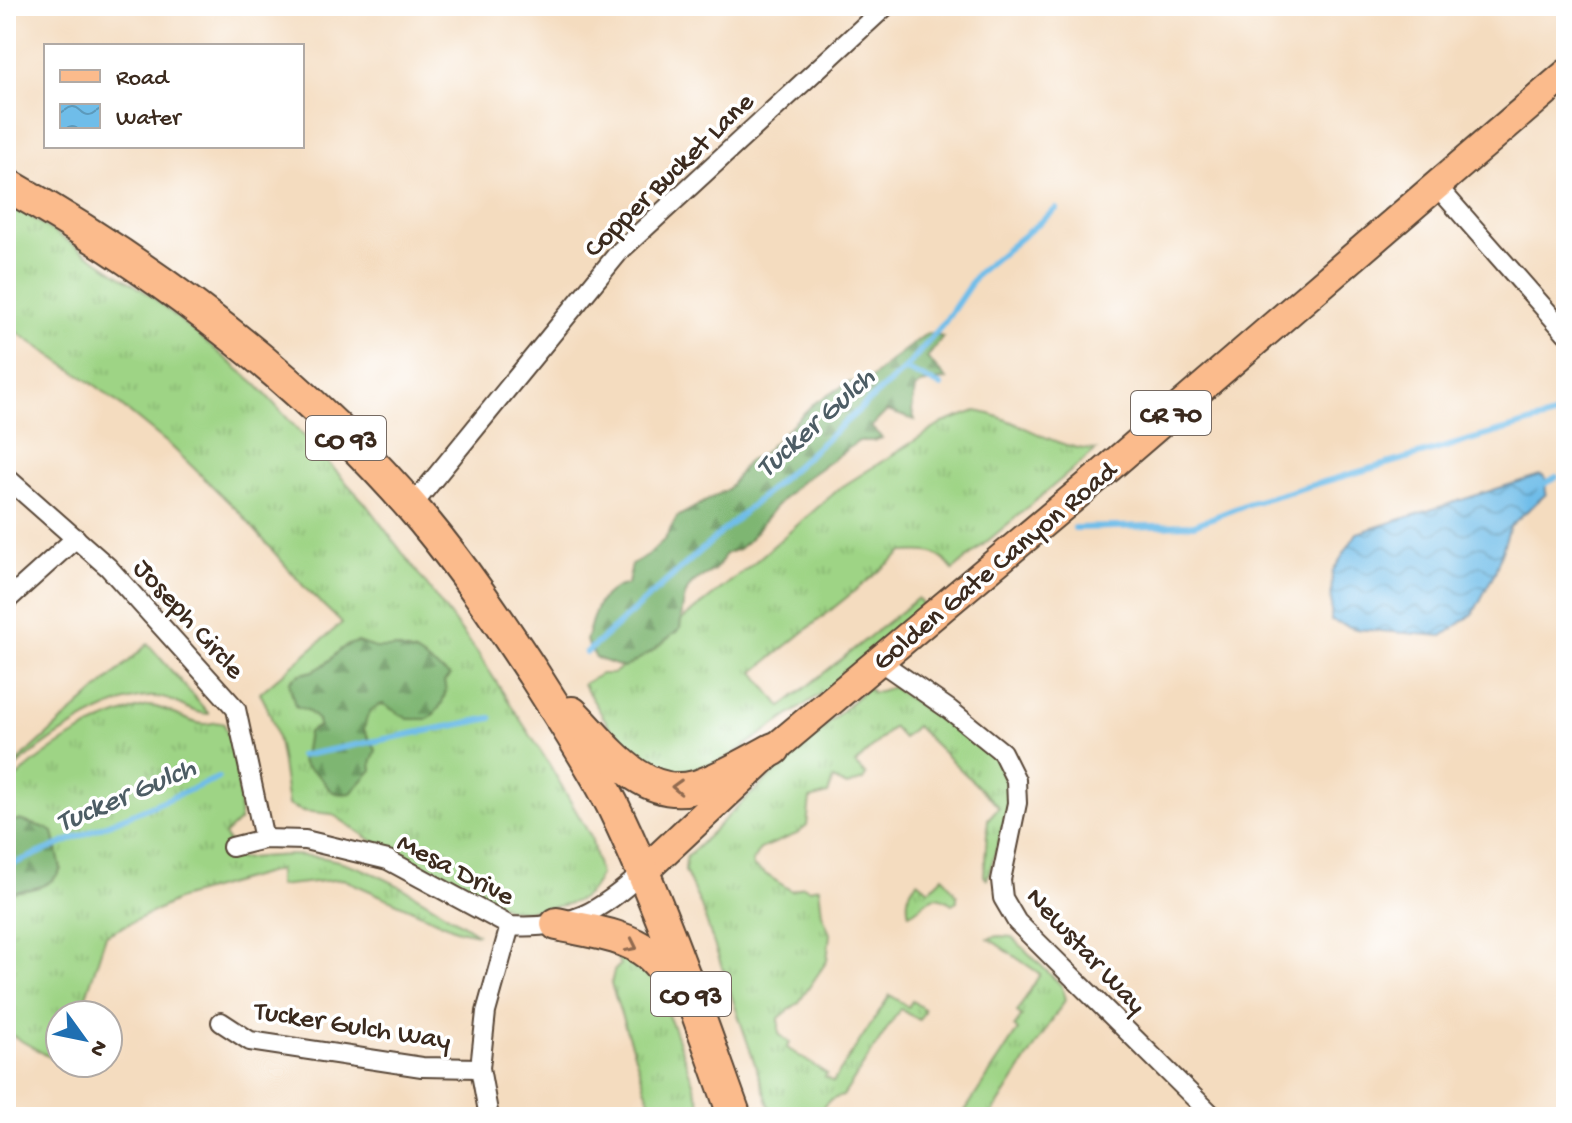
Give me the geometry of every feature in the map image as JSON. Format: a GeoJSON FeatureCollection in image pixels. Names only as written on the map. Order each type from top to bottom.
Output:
{"type":"FeatureCollection","features":[{"type":"Feature","properties":{"kind":"highway","name":"CO 93"},"geometry":{"type":"LineString","coordinates":[[6,184],[87,230],[210,318],[297,391],[411,507],[466,574],[531,670],[611,802],[643,872],[735,1117]]}},
{"type":"Feature","properties":{"kind":"highway"},"geometry":{"type":"LineString","coordinates":[[531,670],[622,765],[655,785],[691,788],[774,749]]}},
{"type":"Feature","properties":{"kind":"highway"},"geometry":{"type":"LineString","coordinates":[[557,924],[602,934],[642,950],[697,1011]]}},
{"type":"Feature","properties":{"kind":"main road","name":"Golden Gate Canyon Road"},"geometry":{"type":"LineString","coordinates":[[643,872],[774,749],[1104,472],[1566,74]]}},
{"type":"Feature","properties":{"kind":"street","name":"Copper Bucket Lane"},"geometry":{"type":"LineString","coordinates":[[411,507],[619,252],[886,6]]}},
{"type":"Feature","properties":{"kind":"street"},"geometry":{"type":"LineString","coordinates":[[1436,185],[1566,333]]}},
{"type":"Feature","properties":{"kind":"street","name":"Joseph Circle"},"geometry":{"type":"LineString","coordinates":[[6,477],[108,567],[236,709],[264,839]]}},
{"type":"Feature","properties":{"kind":"street"},"geometry":{"type":"LineString","coordinates":[[6,601],[76,538]]}},
{"type":"Feature","properties":{"kind":"street","name":"Newstar Way"},"geometry":{"type":"LineString","coordinates":[[878,660],[950,710],[1002,752],[1016,780],[1017,803],[1001,880],[1003,898],[1017,922],[1214,1117]]}},
{"type":"Feature","properties":{"kind":"street","name":"Mesa Drive"},"geometry":{"type":"LineString","coordinates":[[232,847],[264,839],[305,840],[388,860],[510,926],[533,928],[583,917],[612,901],[643,872]]}},
{"type":"Feature","properties":{"kind":"street"},"geometry":{"type":"LineString","coordinates":[[489,1117],[480,1068],[486,1012],[510,926]]}},
{"type":"Feature","properties":{"kind":"street","name":"Tucker Gulch Way"},"geometry":{"type":"LineString","coordinates":[[221,1022],[250,1041],[422,1067],[480,1068]]}},
{"type":"Feature","properties":{"kind":"green space"},"geometry":{"type":"Polygon","coordinates":[[[6,201],[150,295],[256,384],[365,503],[477,652],[549,764],[591,837],[600,875],[587,894],[560,906],[509,909],[371,840],[332,814],[302,811],[288,805],[276,734],[260,693],[342,623],[306,589],[241,514],[171,446],[99,388],[6,325],[6,201]]]}},
{"type":"Feature","properties":{"kind":"green space"},"geometry":{"type":"Polygon","coordinates":[[[927,333],[943,337],[927,358],[947,379],[915,388],[912,411],[915,420],[887,411],[871,427],[882,438],[859,441],[798,484],[750,539],[739,549],[725,554],[714,570],[692,584],[684,599],[680,629],[651,652],[624,668],[596,658],[586,641],[598,605],[609,592],[628,584],[632,564],[648,555],[665,539],[677,517],[728,489],[747,462],[763,453],[813,404],[850,382],[866,383],[927,333]]]}},
{"type":"Feature","properties":{"kind":"green space"},"geometry":{"type":"Polygon","coordinates":[[[976,411],[1065,444],[1096,450],[953,570],[942,558],[932,553],[903,552],[754,672],[781,707],[918,598],[925,608],[829,688],[730,756],[694,776],[663,775],[625,752],[583,684],[601,674],[613,674],[749,567],[840,488],[943,423],[976,411]]]}},
{"type":"Feature","properties":{"kind":"green space"},"geometry":{"type":"Polygon","coordinates":[[[358,642],[375,648],[396,648],[415,653],[450,676],[444,682],[442,703],[428,719],[408,719],[383,704],[371,710],[364,730],[376,750],[372,770],[351,793],[342,794],[329,789],[301,760],[308,732],[319,726],[318,720],[307,710],[295,706],[289,682],[297,675],[319,668],[341,649],[358,642]]]}},
{"type":"Feature","properties":{"kind":"green space"},"geometry":{"type":"Polygon","coordinates":[[[148,644],[209,714],[170,700],[138,698],[76,724],[6,776],[6,772],[148,644]]]}},
{"type":"Feature","properties":{"kind":"green space"},"geometry":{"type":"Polygon","coordinates":[[[868,687],[873,693],[892,687],[995,758],[1011,802],[987,879],[984,876],[988,819],[999,807],[916,726],[903,738],[893,727],[855,764],[866,775],[863,780],[847,786],[833,779],[828,794],[810,799],[807,826],[797,834],[760,849],[752,862],[753,866],[792,891],[803,886],[809,889],[819,887],[822,913],[830,934],[827,961],[799,1002],[779,1018],[779,1034],[790,1043],[787,1048],[827,1074],[825,1077],[833,1082],[890,995],[908,1007],[912,1001],[924,1009],[919,1020],[900,1009],[843,1096],[827,1102],[820,1117],[773,1117],[701,906],[685,871],[686,858],[868,687]]]}},
{"type":"Feature","properties":{"kind":"green space"},"geometry":{"type":"Polygon","coordinates":[[[148,706],[198,723],[224,724],[236,771],[240,820],[224,835],[239,859],[303,856],[345,863],[404,889],[478,934],[458,930],[343,879],[278,886],[278,870],[183,897],[106,935],[85,999],[44,999],[44,1054],[6,1032],[6,787],[54,748],[90,727],[148,706]]]}},
{"type":"Feature","properties":{"kind":"green space"},"geometry":{"type":"Polygon","coordinates":[[[19,820],[53,832],[61,869],[45,885],[6,893],[6,821],[19,820]]]}},
{"type":"Feature","properties":{"kind":"green space"},"geometry":{"type":"Polygon","coordinates":[[[943,876],[957,896],[957,901],[952,904],[938,897],[933,898],[909,914],[909,896],[918,881],[929,890],[943,876]]]}},
{"type":"Feature","properties":{"kind":"green space"},"geometry":{"type":"Polygon","coordinates":[[[1012,937],[1062,986],[1065,1000],[990,1117],[961,1117],[1018,1030],[1014,1027],[1022,1016],[1017,1012],[1040,974],[988,938],[1012,937]]]}},
{"type":"Feature","properties":{"kind":"green space"},"geometry":{"type":"Polygon","coordinates":[[[626,950],[649,972],[674,1029],[705,1117],[655,1117],[611,984],[614,971],[620,965],[617,958],[626,950]]]}},
{"type":"Feature","properties":{"kind":"water"},"geometry":{"type":"Polygon","coordinates":[[[1540,475],[1545,477],[1546,494],[1510,526],[1495,572],[1473,614],[1442,636],[1356,629],[1331,621],[1332,572],[1357,533],[1540,475]]]}},
{"type":"Feature","properties":{"kind":"waterway","name":"Tucker Gulch"},"geometry":{"type":"LineString","coordinates":[[586,653],[905,369],[944,323],[978,273],[1056,209]]}},
{"type":"Feature","properties":{"kind":"waterway"},"geometry":{"type":"LineString","coordinates":[[905,369],[941,386]]}},
{"type":"Feature","properties":{"kind":"waterway"},"geometry":{"type":"LineString","coordinates":[[1075,528],[1194,525],[1247,504],[1557,415]]}},
{"type":"Feature","properties":{"kind":"waterway"},"geometry":{"type":"LineString","coordinates":[[1539,487],[1556,477]]}},
{"type":"Feature","properties":{"kind":"waterway","name":"Tucker Gulch"},"geometry":{"type":"LineString","coordinates":[[300,756],[491,718]]}},
{"type":"Feature","properties":{"kind":"waterway","name":"Tucker Gulch"},"geometry":{"type":"LineString","coordinates":[[6,867],[218,778]]}}]}
